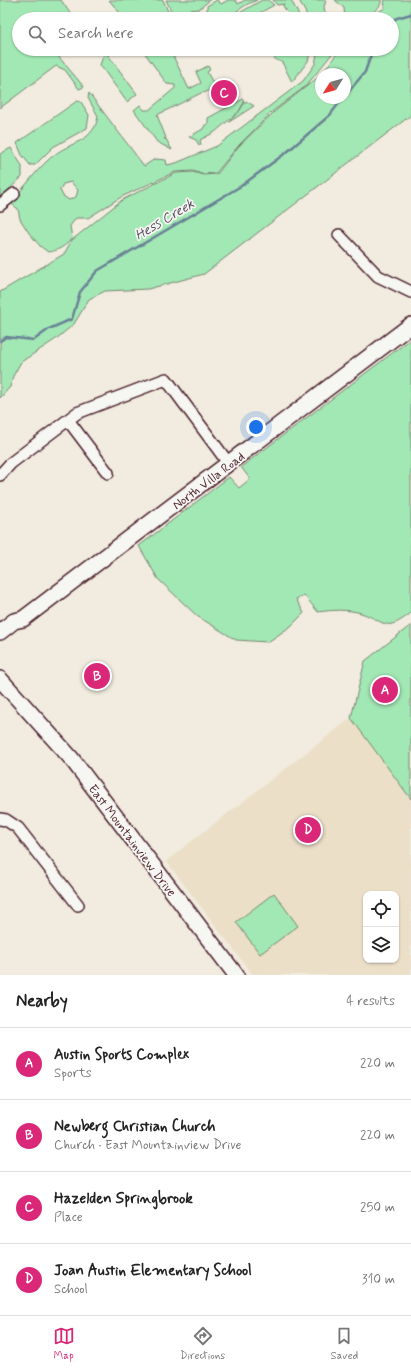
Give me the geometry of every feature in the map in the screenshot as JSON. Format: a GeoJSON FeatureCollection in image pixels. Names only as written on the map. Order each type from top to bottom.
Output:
{"type":"FeatureCollection","features":[{"type":"Feature","properties":{"kind":"main road","name":"North Villa Road"},"geometry":{"type":"LineString","coordinates":[[0,632],[14,621],[23,619],[411,325]]}},
{"type":"Feature","properties":{"kind":"main road","name":"North Villa Road"},"geometry":{"type":"LineString","coordinates":[[0,643],[20,628],[23,619]]}},
{"type":"Feature","properties":{"kind":"main road","name":"East Mountainview Drive"},"geometry":{"type":"LineString","coordinates":[[0,679],[71,758],[236,975]]}},
{"type":"Feature","properties":{"kind":"main road","name":"East Mountainview Drive"},"geometry":{"type":"LineString","coordinates":[[0,694],[12,705],[26,709]]}},
{"type":"Feature","properties":{"kind":"street"},"geometry":{"type":"LineString","coordinates":[[0,205],[14,194]]}},
{"type":"Feature","properties":{"kind":"street"},"geometry":{"type":"LineString","coordinates":[[339,235],[378,276],[411,292]]}},
{"type":"Feature","properties":{"kind":"street"},"geometry":{"type":"LineString","coordinates":[[0,475],[11,463],[68,420],[86,409],[166,379],[229,464]]}},
{"type":"Feature","properties":{"kind":"street"},"geometry":{"type":"LineString","coordinates":[[68,420],[108,473]]}},
{"type":"Feature","properties":{"kind":"street"},"geometry":{"type":"LineString","coordinates":[[0,819],[6,820],[18,828],[78,905]]}},
{"type":"Feature","properties":{"kind":"shaded area"},"geometry":{"type":"Polygon","coordinates":[[[351,718],[411,799],[411,975],[253,975],[166,861],[351,718]]]}},
{"type":"Feature","properties":{"kind":"green space"},"geometry":{"type":"Polygon","coordinates":[[[0,0],[61,0],[69,12],[12,12],[12,56],[58,56],[84,87],[79,89],[65,70],[56,66],[0,108],[0,0]]]}},
{"type":"Feature","properties":{"kind":"green space"},"geometry":{"type":"Polygon","coordinates":[[[109,0],[163,0],[168,12],[119,12],[109,0]]]}},
{"type":"Feature","properties":{"kind":"green space"},"geometry":{"type":"Polygon","coordinates":[[[166,0],[210,0],[199,9],[187,12],[172,12],[166,0]]]}},
{"type":"Feature","properties":{"kind":"green space"},"geometry":{"type":"Polygon","coordinates":[[[217,0],[221,4],[228,0],[235,0],[238,4],[245,0],[257,0],[247,4],[235,12],[210,12],[207,10],[207,6],[217,0]]]}},
{"type":"Feature","properties":{"kind":"green space"},"geometry":{"type":"Polygon","coordinates":[[[262,0],[268,0],[274,5],[262,12],[241,12],[262,0]]]}},
{"type":"Feature","properties":{"kind":"green space"},"geometry":{"type":"Polygon","coordinates":[[[273,0],[291,0],[297,12],[287,12],[283,6],[284,4],[277,5],[273,0]]]}},
{"type":"Feature","properties":{"kind":"green space"},"geometry":{"type":"Polygon","coordinates":[[[299,0],[326,0],[324,7],[325,12],[305,12],[299,0]]]}},
{"type":"Feature","properties":{"kind":"green space"},"geometry":{"type":"Polygon","coordinates":[[[335,0],[381,0],[379,6],[373,12],[344,12],[344,8],[335,0]]]}},
{"type":"Feature","properties":{"kind":"green space"},"geometry":{"type":"Polygon","coordinates":[[[384,0],[411,0],[411,115],[204,274],[148,289],[105,291],[89,299],[74,324],[56,339],[21,362],[13,376],[10,387],[0,398],[0,292],[64,254],[72,240],[122,200],[176,173],[193,172],[203,175],[217,174],[239,146],[274,112],[315,80],[315,104],[351,104],[351,68],[326,68],[335,56],[399,56],[399,12],[378,12],[385,8],[384,0]]]}},
{"type":"Feature","properties":{"kind":"green space"},"geometry":{"type":"Polygon","coordinates":[[[103,56],[109,56],[137,94],[127,102],[100,65],[103,56]]]}},
{"type":"Feature","properties":{"kind":"green space"},"geometry":{"type":"Polygon","coordinates":[[[147,56],[174,56],[189,89],[201,83],[196,72],[208,66],[210,70],[207,72],[215,87],[157,115],[166,138],[164,139],[166,139],[172,150],[157,142],[134,110],[140,105],[144,110],[149,110],[175,88],[175,85],[167,84],[147,56]]]}},
{"type":"Feature","properties":{"kind":"green space"},"geometry":{"type":"Polygon","coordinates":[[[273,56],[309,56],[308,61],[292,82],[282,62],[276,60],[273,56]]]}},
{"type":"Feature","properties":{"kind":"green space"},"geometry":{"type":"Polygon","coordinates":[[[317,56],[330,56],[321,68],[315,68],[315,75],[306,86],[273,111],[239,145],[216,173],[202,174],[193,171],[175,172],[121,197],[88,218],[76,218],[70,226],[72,238],[64,246],[58,249],[48,252],[40,246],[20,219],[18,209],[10,202],[50,158],[63,149],[88,136],[92,131],[98,116],[88,98],[89,93],[144,166],[155,159],[166,160],[167,165],[176,163],[217,146],[303,81],[315,64],[317,56]],[[71,182],[63,184],[60,190],[63,196],[69,200],[76,197],[78,190],[71,182]]]}},
{"type":"Feature","properties":{"kind":"green space"},"geometry":{"type":"Polygon","coordinates":[[[243,99],[244,102],[238,113],[246,101],[254,106],[229,122],[237,113],[215,132],[200,140],[201,145],[199,145],[196,140],[189,137],[203,129],[205,125],[208,124],[208,118],[243,99]]]}},
{"type":"Feature","properties":{"kind":"green space"},"geometry":{"type":"Polygon","coordinates":[[[77,101],[81,102],[89,115],[87,128],[53,147],[35,165],[30,165],[22,155],[17,143],[77,101]]]}},
{"type":"Feature","properties":{"kind":"green space"},"geometry":{"type":"Polygon","coordinates":[[[11,148],[22,166],[22,177],[0,198],[0,154],[11,148]]]}},
{"type":"Feature","properties":{"kind":"green space"},"geometry":{"type":"Polygon","coordinates":[[[411,339],[411,613],[395,623],[385,624],[369,616],[351,611],[340,610],[318,612],[304,595],[296,599],[304,613],[291,626],[268,642],[236,640],[197,616],[158,579],[139,546],[229,477],[239,488],[250,479],[241,467],[411,339]]]}},
{"type":"Feature","properties":{"kind":"green space"},"geometry":{"type":"Polygon","coordinates":[[[411,625],[411,799],[351,718],[365,661],[411,625]]]}},
{"type":"Feature","properties":{"kind":"green space"},"geometry":{"type":"Polygon","coordinates":[[[274,893],[298,926],[260,954],[236,922],[274,893]]]}},
{"type":"Feature","properties":{"kind":"waterway","name":"Hess Creek"},"geometry":{"type":"LineString","coordinates":[[399,17],[411,14]]}},
{"type":"Feature","properties":{"kind":"waterway","name":"Hess Creek"},"geometry":{"type":"LineString","coordinates":[[351,89],[365,72],[371,56]]}},
{"type":"Feature","properties":{"kind":"waterway","name":"Hess Creek"},"geometry":{"type":"LineString","coordinates":[[0,341],[6,337],[34,340],[49,329],[72,319],[80,292],[97,271],[241,186],[287,152],[330,115],[338,104]]}},
{"type":"Feature","properties":{"kind":"place","name":"Hazelden Springbrook"},"geometry":{"type":"Point","coordinates":[224,93]}},
{"type":"Feature","properties":{"kind":"place","name":"Newberg Christian Church"},"geometry":{"type":"Point","coordinates":[97,676]}},
{"type":"Feature","properties":{"kind":"place","name":"Austin Sports Complex"},"geometry":{"type":"Point","coordinates":[385,690]}},
{"type":"Feature","properties":{"kind":"place","name":"Joan Austin Elementary School"},"geometry":{"type":"Point","coordinates":[308,830]}}]}
